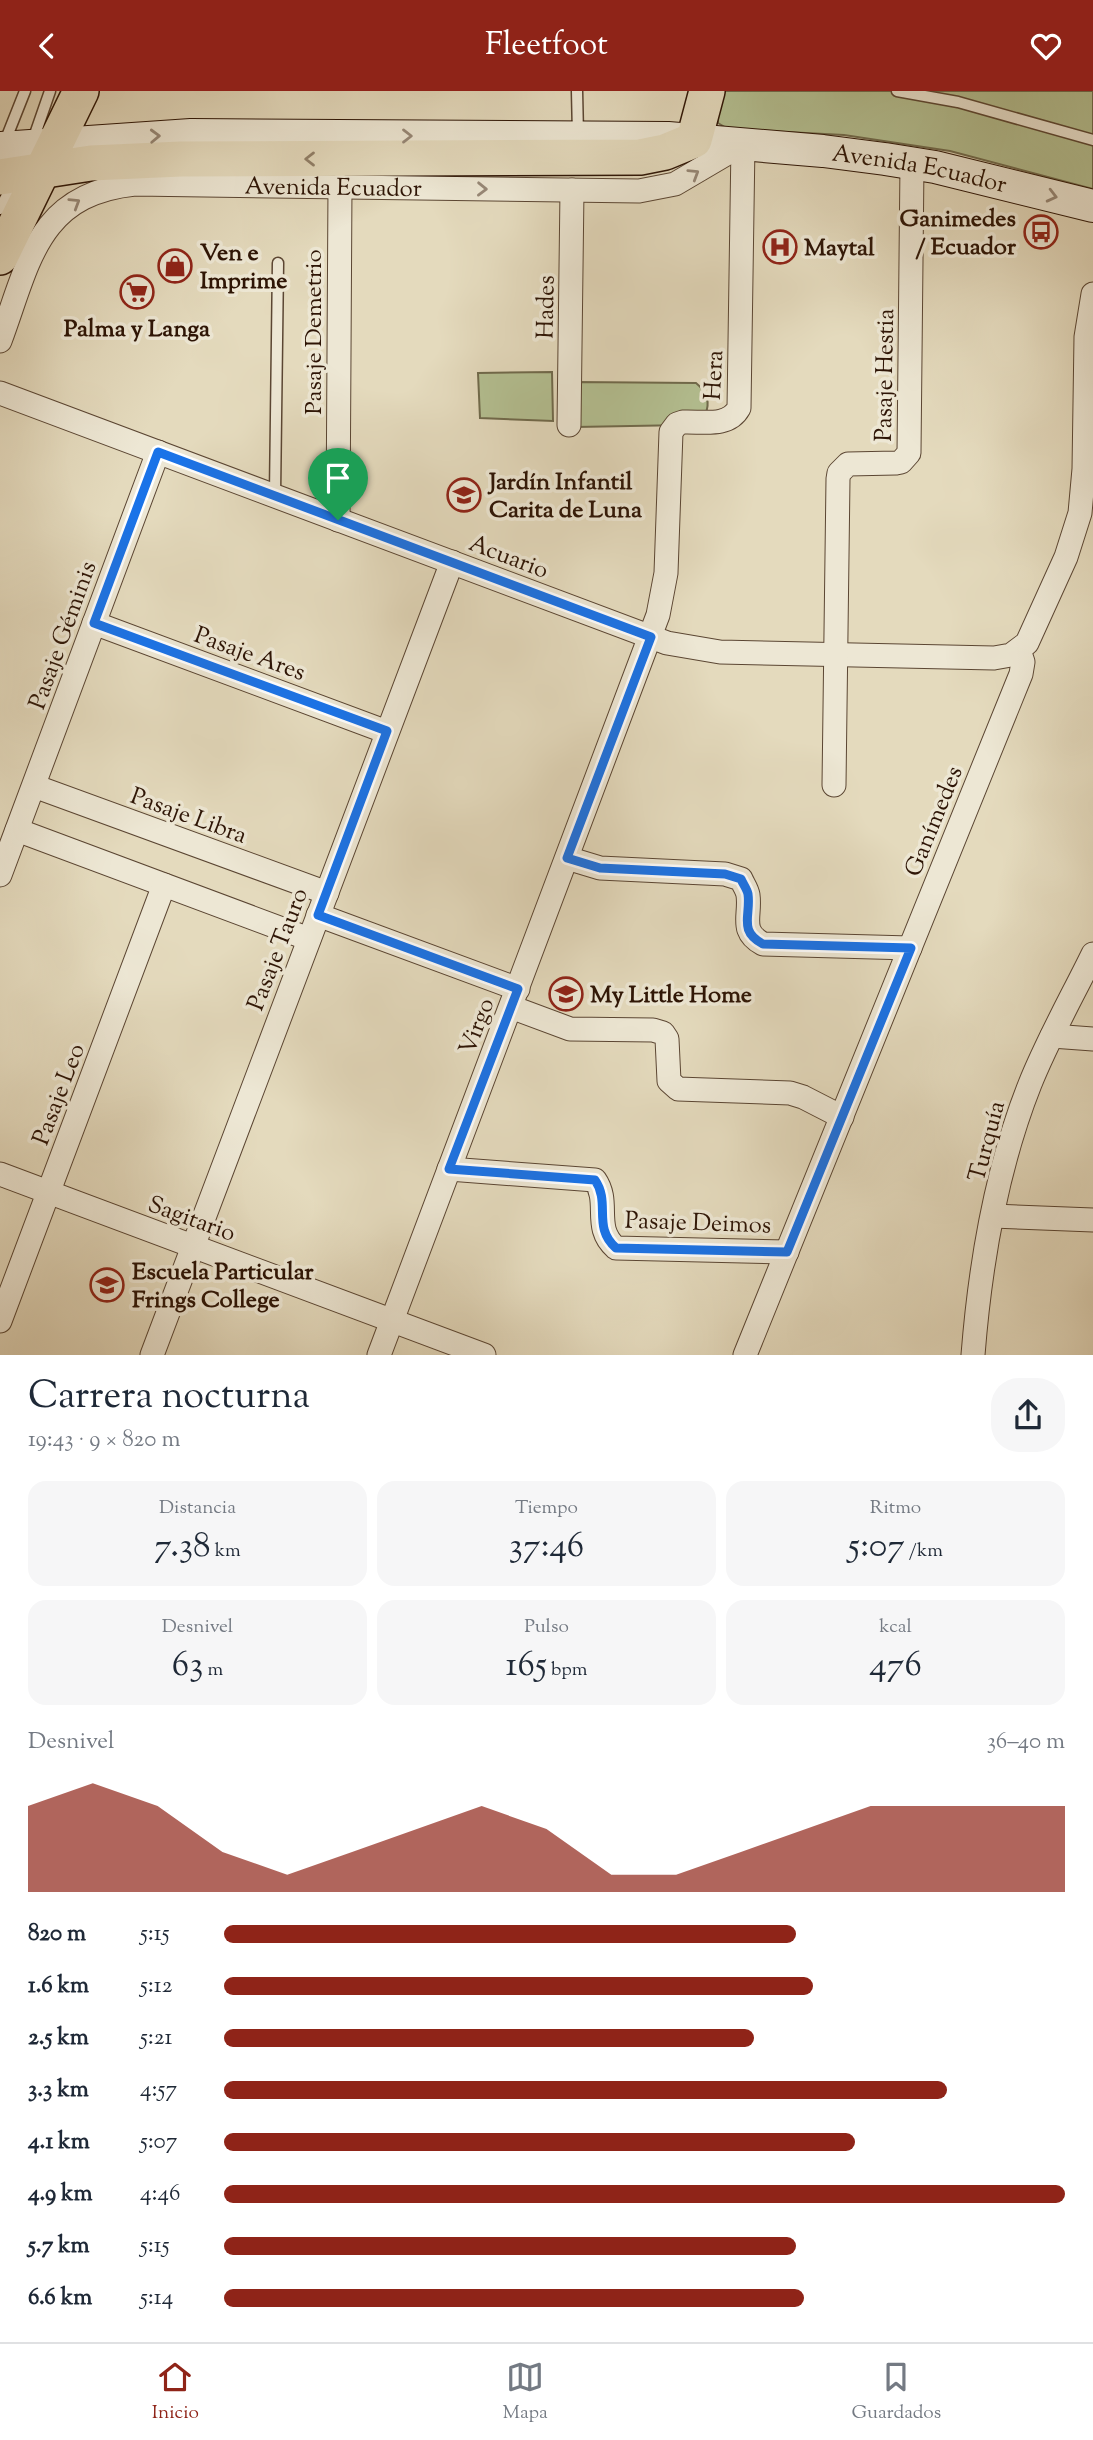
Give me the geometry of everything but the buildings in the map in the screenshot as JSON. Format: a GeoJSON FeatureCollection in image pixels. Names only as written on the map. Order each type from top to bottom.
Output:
{"type":"FeatureCollection","features":[{"type":"Feature","properties":{"kind":"main road"},"geometry":{"type":"LineString","coordinates":[[0,257],[20,158],[82,91]]}},
{"type":"Feature","properties":{"kind":"main road"},"geometry":{"type":"LineString","coordinates":[[694,140],[707,91]]}},
{"type":"Feature","properties":{"kind":"main road","name":"Avenida Ecuador"},"geometry":{"type":"LineString","coordinates":[[20,158],[191,135],[694,140],[823,151],[912,164],[1093,207]]}},
{"type":"Feature","properties":{"kind":"main road","name":"Avenida Ecuador"},"geometry":{"type":"LineString","coordinates":[[20,158],[91,163],[181,159],[640,157],[666,152],[694,140]]}},
{"type":"Feature","properties":{"kind":"street","name":"Avenida Ecuador"},"geometry":{"type":"LineString","coordinates":[[0,341],[34,247],[43,232],[62,211],[87,195],[103,189],[135,184],[639,191],[660,188],[685,179],[743,144]]}},
{"type":"Feature","properties":{"kind":"street","name":"Hera"},"geometry":{"type":"LineString","coordinates":[[651,637],[666,573],[671,432],[677,424],[683,422],[725,421],[736,414],[739,408],[743,144]]}},
{"type":"Feature","properties":{"kind":"street","name":"Pasaje Hestia"},"geometry":{"type":"LineString","coordinates":[[836,655],[839,473],[848,464],[901,462],[909,453],[910,447],[912,164]]}},
{"type":"Feature","properties":{"kind":"street","name":"Pasaje Demetrio"},"geometry":{"type":"LineString","coordinates":[[338,520],[340,186]]}},
{"type":"Feature","properties":{"kind":"street","name":"Hades"},"geometry":{"type":"LineString","coordinates":[[569,425],[572,190]]}},
{"type":"Feature","properties":{"kind":"street"},"geometry":{"type":"LineString","coordinates":[[1019,650],[1033,633],[1066,557],[1080,513],[1084,469],[1086,337],[1093,294]]}},
{"type":"Feature","properties":{"kind":"street","name":"Acuario"},"geometry":{"type":"LineString","coordinates":[[0,393],[651,637],[684,647],[720,652],[994,658],[1011,655],[1019,650]]}},
{"type":"Feature","properties":{"kind":"street","name":"Pasaje Géminis"},"geometry":{"type":"LineString","coordinates":[[0,875],[158,452]]}},
{"type":"Feature","properties":{"kind":"street","name":"Pasaje Tauro"},"geometry":{"type":"LineString","coordinates":[[152,1355],[452,562]]}},
{"type":"Feature","properties":{"kind":"street","name":"Pasaje Ares"},"geometry":{"type":"LineString","coordinates":[[94,623],[387,731]]}},
{"type":"Feature","properties":{"kind":"street","name":"Virgo"},"geometry":{"type":"LineString","coordinates":[[379,1355],[651,637]]}},
{"type":"Feature","properties":{"kind":"street","name":"Ganímedes"},"geometry":{"type":"LineString","coordinates":[[746,1355],[1021,674],[1023,662],[1019,650]]}},
{"type":"Feature","properties":{"kind":"street"},"geometry":{"type":"LineString","coordinates":[[834,785],[836,655]]}},
{"type":"Feature","properties":{"kind":"street","name":"Pasaje Libra"},"geometry":{"type":"LineString","coordinates":[[34,786],[323,904],[514,998],[570,1029],[653,1030],[663,1033],[667,1039],[669,1081],[678,1089],[790,1093],[842,1117]]}},
{"type":"Feature","properties":{"kind":"street"},"geometry":{"type":"LineString","coordinates":[[17,830],[309,939]]}},
{"type":"Feature","properties":{"kind":"street"},"geometry":{"type":"LineString","coordinates":[[567,858],[600,868],[725,874],[741,879],[748,892],[748,929],[753,939],[763,944],[911,948]]}},
{"type":"Feature","properties":{"kind":"street","name":"Pasaje Leo"},"geometry":{"type":"LineString","coordinates":[[0,1321],[164,885]]}},
{"type":"Feature","properties":{"kind":"street","name":"Turquía"},"geometry":{"type":"LineString","coordinates":[[973,1355],[983,1269],[1017,1119],[1034,1073],[1093,954]]}},
{"type":"Feature","properties":{"kind":"street"},"geometry":{"type":"LineString","coordinates":[[1052,1035],[1093,1039]]}},
{"type":"Feature","properties":{"kind":"street","name":"Pasaje Deimos"},"geometry":{"type":"LineString","coordinates":[[449,1169],[595,1180],[601,1189],[602,1227],[606,1239],[616,1248],[787,1252]]}},
{"type":"Feature","properties":{"kind":"street","name":"Sagitario"},"geometry":{"type":"LineString","coordinates":[[0,1174],[484,1355]]}},
{"type":"Feature","properties":{"kind":"street"},"geometry":{"type":"LineString","coordinates":[[993,1216],[1093,1220]]}},
{"type":"Feature","properties":{"kind":"lane"},"geometry":{"type":"LineString","coordinates":[[20,158],[25,91]]}},
{"type":"Feature","properties":{"kind":"lane"},"geometry":{"type":"LineString","coordinates":[[0,208],[50,91]]}},
{"type":"Feature","properties":{"kind":"lane"},"geometry":{"type":"LineString","coordinates":[[577,91],[579,138]]}},
{"type":"Feature","properties":{"kind":"lane"},"geometry":{"type":"LineString","coordinates":[[897,91],[958,102],[1093,140]]}},
{"type":"Feature","properties":{"kind":"lane"},"geometry":{"type":"LineString","coordinates":[[275,494],[278,263]]}},
{"type":"Feature","properties":{"kind":"green space"},"geometry":{"type":"Polygon","coordinates":[[[723,91],[1093,91],[1093,189],[950,151],[844,135],[728,129],[718,123],[716,106],[723,91]]]}},
{"type":"Feature","properties":{"kind":"green space"},"geometry":{"type":"Polygon","coordinates":[[[552,372],[553,421],[480,418],[478,373],[552,372]]]}},
{"type":"Feature","properties":{"kind":"green space"},"geometry":{"type":"Polygon","coordinates":[[[576,382],[696,383],[707,397],[708,406],[705,415],[686,425],[576,427],[576,382]]]}},
{"type":"Feature","properties":{"kind":"place","name":"Ganimedes / Ecuador"},"geometry":{"type":"Point","coordinates":[1041,232]}},
{"type":"Feature","properties":{"kind":"place","name":"Maytal"},"geometry":{"type":"Point","coordinates":[780,247]}},
{"type":"Feature","properties":{"kind":"place","name":"Ven e Imprime"},"geometry":{"type":"Point","coordinates":[175,266]}},
{"type":"Feature","properties":{"kind":"place","name":"Palma y Langa"},"geometry":{"type":"Point","coordinates":[137,292]}},
{"type":"Feature","properties":{"kind":"place","name":"Jardín Infantil Carita de Luna"},"geometry":{"type":"Point","coordinates":[464,495]}},
{"type":"Feature","properties":{"kind":"place","name":"My Little Home"},"geometry":{"type":"Point","coordinates":[566,994]}},
{"type":"Feature","properties":{"kind":"place","name":"Escuela Particular Frings College"},"geometry":{"type":"Point","coordinates":[107,1285]}},
{"type":"Feature","properties":{"kind":"route"},"geometry":{"type":"LineString","coordinates":[[158,452],[338,520],[651,637],[567,858],[600,868],[725,874],[741,879],[748,892],[748,929],[753,939],[763,944],[911,948],[787,1252],[616,1248],[606,1239],[602,1227],[601,1189],[595,1180],[449,1169],[518,989],[318,915],[387,731],[94,623],[158,452]]}}]}
